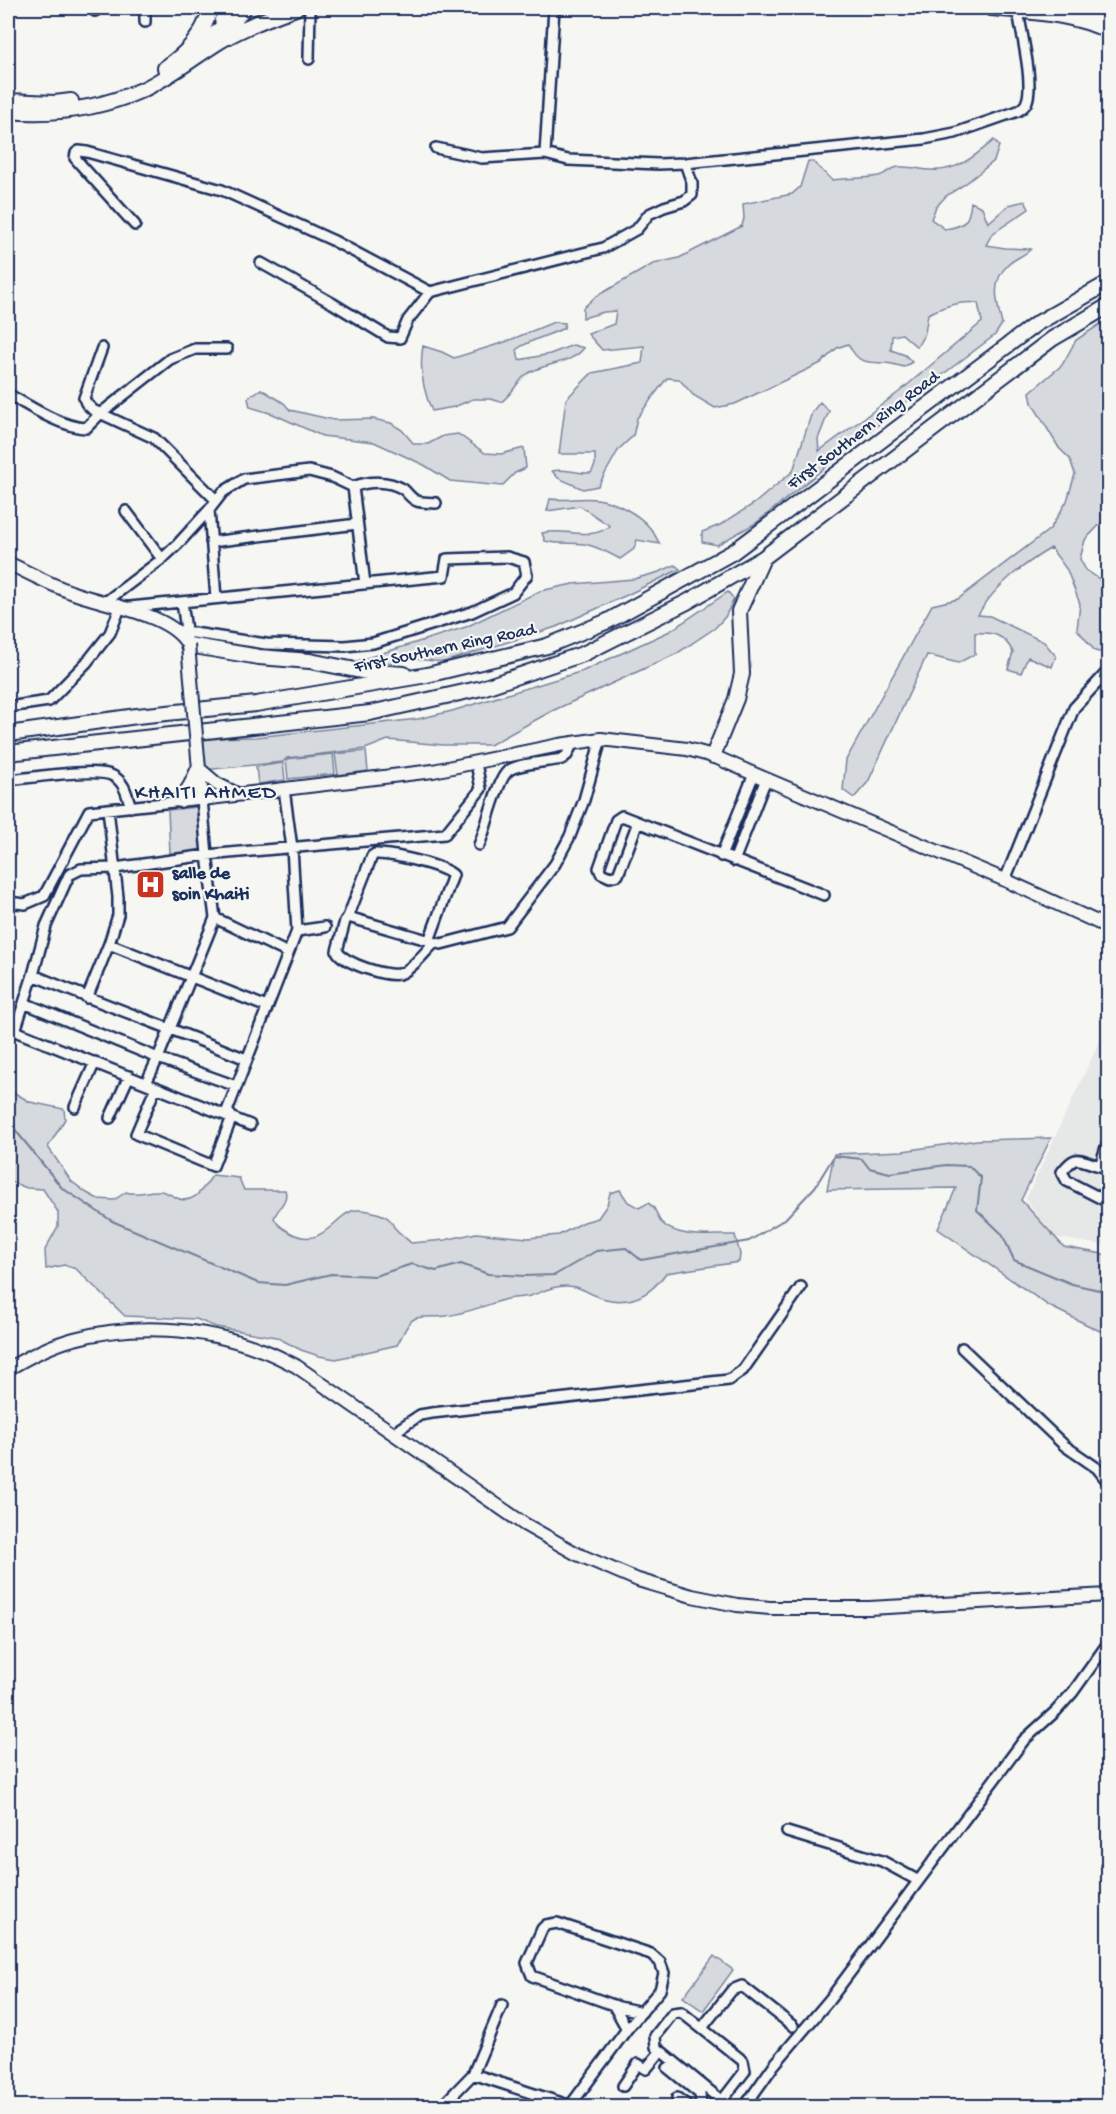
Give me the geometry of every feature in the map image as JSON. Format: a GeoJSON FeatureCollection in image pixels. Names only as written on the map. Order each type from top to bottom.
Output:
{"type":"FeatureCollection","features":[{"type":"Feature","properties":{"kind":"highway"},"geometry":{"type":"LineString","coordinates":[[8,111],[52,113],[96,106],[143,89],[168,76],[237,32],[296,8]]}},
{"type":"Feature","properties":{"kind":"highway"},"geometry":{"type":"LineString","coordinates":[[991,8],[1074,20],[1108,31]]}},
{"type":"Feature","properties":{"kind":"highway"},"geometry":{"type":"LineString","coordinates":[[1059,8],[1104,10]]}},
{"type":"Feature","properties":{"kind":"highway"},"geometry":{"type":"LineString","coordinates":[[8,101],[55,103],[85,99],[147,78],[167,67],[201,36],[210,9],[218,18],[229,20],[235,19],[247,9]]}},
{"type":"Feature","properties":{"kind":"highway"},"geometry":{"type":"LineString","coordinates":[[168,76],[229,20]]}},
{"type":"Feature","properties":{"kind":"highway"},"geometry":{"type":"LineString","coordinates":[[1052,314],[1108,274]]}},
{"type":"Feature","properties":{"kind":"highway","name":"First Southern Ring Road"},"geometry":{"type":"LineString","coordinates":[[8,734],[137,716],[256,704],[427,675],[547,646],[608,621],[733,552],[1052,314],[1108,283]]}},
{"type":"Feature","properties":{"kind":"highway"},"geometry":{"type":"LineString","coordinates":[[8,753],[370,713],[482,688],[584,654],[687,602],[763,558],[1052,339],[1108,306]]}},
{"type":"Feature","properties":{"kind":"highway"},"geometry":{"type":"LineString","coordinates":[[712,756],[736,699],[742,674],[742,649],[738,629],[739,611],[763,558]]}},
{"type":"Feature","properties":{"kind":"highway"},"geometry":{"type":"LineString","coordinates":[[718,584],[730,582],[737,586],[743,602]]}},
{"type":"Feature","properties":{"kind":"highway"},"geometry":{"type":"LineString","coordinates":[[183,636],[265,658],[316,662],[361,671],[427,675]]}},
{"type":"Feature","properties":{"kind":"main road"},"geometry":{"type":"LineString","coordinates":[[8,563],[70,592],[155,618],[183,636],[202,799],[426,772],[573,742],[601,739],[675,747],[712,756],[1005,880],[1108,927]]}},
{"type":"Feature","properties":{"kind":"main road"},"geometry":{"type":"LineString","coordinates":[[198,763],[217,784],[238,794]]}},
{"type":"Feature","properties":{"kind":"main road"},"geometry":{"type":"LineString","coordinates":[[180,801],[190,785],[198,763]]}},
{"type":"Feature","properties":{"kind":"main road"},"geometry":{"type":"LineString","coordinates":[[8,1369],[26,1358],[74,1339],[122,1331],[174,1330],[216,1337],[259,1348],[287,1362],[524,1524],[577,1554],[638,1580],[692,1596],[737,1605],[770,1608],[869,1608],[1108,1595]]}},
{"type":"Feature","properties":{"kind":"street"},"geometry":{"type":"LineString","coordinates":[[145,8],[145,22]]}},
{"type":"Feature","properties":{"kind":"street"},"geometry":{"type":"LineString","coordinates":[[309,59],[310,8]]}},
{"type":"Feature","properties":{"kind":"street"},"geometry":{"type":"LineString","coordinates":[[544,154],[554,8]]}},
{"type":"Feature","properties":{"kind":"street"},"geometry":{"type":"LineString","coordinates":[[436,148],[482,158],[544,154],[568,160],[658,164],[924,139],[955,133],[1018,111],[1026,104],[1029,87],[1017,11]]}},
{"type":"Feature","properties":{"kind":"street"},"geometry":{"type":"LineString","coordinates":[[135,225],[75,158],[76,153],[87,152],[222,190],[332,240],[430,292]]}},
{"type":"Feature","properties":{"kind":"street"},"geometry":{"type":"LineString","coordinates":[[261,263],[388,337],[400,338],[408,320],[430,292],[603,248],[637,229],[649,214],[684,201],[692,195],[692,183],[685,163]]}},
{"type":"Feature","properties":{"kind":"street"},"geometry":{"type":"LineString","coordinates":[[102,348],[84,398],[86,404],[93,410],[154,438],[216,500]]}},
{"type":"Feature","properties":{"kind":"street"},"geometry":{"type":"LineString","coordinates":[[8,394],[32,408],[75,427],[86,428],[101,413],[170,359],[195,349],[227,349]]}},
{"type":"Feature","properties":{"kind":"street"},"geometry":{"type":"LineString","coordinates":[[104,603],[162,559],[223,492],[244,479],[309,471],[332,477],[353,487],[362,483],[393,484],[416,501],[436,503]]}},
{"type":"Feature","properties":{"kind":"street"},"geometry":{"type":"LineString","coordinates":[[353,487],[364,584]]}},
{"type":"Feature","properties":{"kind":"street"},"geometry":{"type":"LineString","coordinates":[[209,510],[216,598]]}},
{"type":"Feature","properties":{"kind":"street"},"geometry":{"type":"LineString","coordinates":[[126,511],[162,559]]}},
{"type":"Feature","properties":{"kind":"street"},"geometry":{"type":"LineString","coordinates":[[212,542],[357,524]]}},
{"type":"Feature","properties":{"kind":"street"},"geometry":{"type":"LineString","coordinates":[[8,707],[49,701],[87,662],[110,633],[120,608],[444,576],[447,559],[507,557],[524,562],[527,574],[513,593],[472,612],[373,643],[345,646],[266,644],[183,636],[182,602]]}},
{"type":"Feature","properties":{"kind":"street"},"geometry":{"type":"LineString","coordinates":[[1005,880],[1074,708],[1108,671]]}},
{"type":"Feature","properties":{"kind":"street"},"geometry":{"type":"LineString","coordinates":[[348,917],[431,942],[449,942],[507,927],[555,864],[570,836],[584,800],[601,739]]}},
{"type":"Feature","properties":{"kind":"street"},"geometry":{"type":"LineString","coordinates":[[479,845],[505,775],[512,769],[562,759],[567,755],[573,742]]}},
{"type":"Feature","properties":{"kind":"street"},"geometry":{"type":"LineString","coordinates":[[250,1125],[15,1030],[46,926],[69,875],[81,869],[115,868],[207,855],[445,834],[481,789],[476,763]]}},
{"type":"Feature","properties":{"kind":"street"},"geometry":{"type":"LineString","coordinates":[[8,780],[93,772],[112,775],[123,784],[131,807]]}},
{"type":"Feature","properties":{"kind":"street"},"geometry":{"type":"LineString","coordinates":[[721,856],[754,774]]}},
{"type":"Feature","properties":{"kind":"street"},"geometry":{"type":"LineString","coordinates":[[734,861],[766,779]]}},
{"type":"Feature","properties":{"kind":"street"},"geometry":{"type":"LineString","coordinates":[[232,1117],[227,1111],[297,931],[292,848],[284,789]]}},
{"type":"Feature","properties":{"kind":"street"},"geometry":{"type":"LineString","coordinates":[[8,902],[25,904],[44,896],[89,811],[202,799],[215,918],[171,1028],[146,1083]]}},
{"type":"Feature","properties":{"kind":"street"},"geometry":{"type":"LineString","coordinates":[[87,998],[118,915],[108,809]]}},
{"type":"Feature","properties":{"kind":"street"},"geometry":{"type":"LineString","coordinates":[[638,822],[618,875],[610,877],[601,873],[599,868],[618,817],[622,816],[638,822],[721,856],[824,896]]}},
{"type":"Feature","properties":{"kind":"street"},"geometry":{"type":"LineString","coordinates":[[375,854],[435,867],[453,875],[431,942],[402,973],[384,973],[347,961],[339,955],[337,951],[345,921],[372,856],[375,854]]}},
{"type":"Feature","properties":{"kind":"street"},"geometry":{"type":"LineString","coordinates":[[215,918],[288,953]]}},
{"type":"Feature","properties":{"kind":"street"},"geometry":{"type":"LineString","coordinates":[[297,931],[324,927]]}},
{"type":"Feature","properties":{"kind":"street"},"geometry":{"type":"LineString","coordinates":[[109,944],[267,1007]]}},
{"type":"Feature","properties":{"kind":"street"},"geometry":{"type":"LineString","coordinates":[[33,975],[246,1059]]}},
{"type":"Feature","properties":{"kind":"street"},"geometry":{"type":"LineString","coordinates":[[24,1003],[158,1058],[236,1086]]}},
{"type":"Feature","properties":{"kind":"street"},"geometry":{"type":"LineString","coordinates":[[75,1107],[94,1062]]}},
{"type":"Feature","properties":{"kind":"street"},"geometry":{"type":"LineString","coordinates":[[110,1118],[129,1076]]}},
{"type":"Feature","properties":{"kind":"street"},"geometry":{"type":"LineString","coordinates":[[156,1087],[136,1134],[213,1166],[232,1117]]}},
{"type":"Feature","properties":{"kind":"street"},"geometry":{"type":"LineString","coordinates":[[1106,1147],[1100,1166],[1076,1159],[1070,1161],[1062,1172],[1067,1181],[1108,1202]]}},
{"type":"Feature","properties":{"kind":"street"},"geometry":{"type":"LineString","coordinates":[[393,1433],[420,1415],[432,1413],[729,1380],[743,1370],[801,1287]]}},
{"type":"Feature","properties":{"kind":"street"},"geometry":{"type":"LineString","coordinates":[[962,1348],[1065,1446],[1097,1468],[1108,1482]]}},
{"type":"Feature","properties":{"kind":"street"},"geometry":{"type":"LineString","coordinates":[[745,2106],[774,2065],[830,1999],[1024,1740],[1073,1692],[1108,1643]]}},
{"type":"Feature","properties":{"kind":"street"},"geometry":{"type":"LineString","coordinates":[[787,1832],[882,1861],[917,1880]]}},
{"type":"Feature","properties":{"kind":"street"},"geometry":{"type":"LineString","coordinates":[[473,2074],[570,2106],[627,2029],[642,2012],[663,1984],[663,1967],[656,1958],[645,1952],[563,1924],[552,1923],[542,1929],[527,1963],[532,1976],[614,2006],[642,2012]]}},
{"type":"Feature","properties":{"kind":"street"},"geometry":{"type":"LineString","coordinates":[[702,2028],[732,1990],[742,1986],[793,2026]]}},
{"type":"Feature","properties":{"kind":"street"},"geometry":{"type":"LineString","coordinates":[[441,2106],[473,2074],[502,2005]]}},
{"type":"Feature","properties":{"kind":"street"},"geometry":{"type":"LineString","coordinates":[[614,2006],[627,2029]]}},
{"type":"Feature","properties":{"kind":"street"},"geometry":{"type":"LineString","coordinates":[[681,2012],[702,2028],[743,2061],[745,2071],[720,2104],[656,2047],[654,2036],[673,2013],[681,2012]]}},
{"type":"Feature","properties":{"kind":"street"},"geometry":{"type":"LineString","coordinates":[[623,2086],[638,2064],[646,2068],[661,2051]]}},
{"type":"Feature","properties":{"kind":"street"},"geometry":{"type":"LineString","coordinates":[[668,2068],[700,2094],[701,2106]]}},
{"type":"Feature","properties":{"kind":"street"},"geometry":{"type":"LineString","coordinates":[[676,2098],[688,2106]]}},
{"type":"Feature","properties":{"kind":"shaded area"},"geometry":{"type":"Polygon","coordinates":[[[994,140],[999,146],[994,161],[946,196],[936,207],[931,219],[945,229],[957,226],[967,219],[971,202],[982,207],[988,223],[1009,205],[1025,201],[1029,209],[992,234],[986,245],[1031,249],[1008,265],[999,278],[996,293],[1002,324],[995,335],[909,400],[756,523],[717,545],[702,542],[702,532],[720,525],[755,503],[793,471],[812,412],[820,402],[829,411],[818,439],[819,451],[899,392],[982,322],[978,303],[952,305],[928,314],[925,333],[917,347],[902,334],[892,336],[891,350],[905,355],[912,362],[904,367],[863,361],[855,355],[848,344],[837,348],[821,363],[735,404],[715,408],[693,395],[679,379],[667,378],[637,418],[633,436],[619,449],[598,486],[583,489],[558,478],[552,471],[591,473],[595,465],[595,454],[559,454],[566,399],[592,373],[642,363],[644,346],[602,350],[588,334],[614,324],[616,311],[583,318],[583,308],[595,297],[653,264],[679,258],[742,226],[743,204],[792,194],[800,187],[808,161],[813,162],[832,180],[879,176],[900,167],[941,170],[966,161],[994,140]]]}},
{"type":"Feature","properties":{"kind":"shaded area"},"geometry":{"type":"Polygon","coordinates":[[[1108,319],[1108,516],[1085,540],[1080,559],[1086,570],[1108,585],[1108,654],[1095,651],[1077,629],[1080,604],[1067,570],[1051,548],[1010,577],[992,595],[978,615],[990,616],[1044,642],[1056,656],[1052,667],[1028,657],[1021,673],[1008,669],[1013,652],[1002,638],[988,633],[975,633],[975,654],[958,663],[927,655],[868,782],[854,798],[843,790],[846,760],[932,605],[958,599],[1050,529],[1067,501],[1075,474],[1070,459],[1059,448],[1032,403],[1030,392],[1062,365],[1076,340],[1108,319]]]}},
{"type":"Feature","properties":{"kind":"shaded area"},"geometry":{"type":"Polygon","coordinates":[[[554,322],[565,323],[564,328],[517,349],[519,360],[550,354],[573,345],[584,348],[579,354],[527,374],[501,402],[490,399],[473,399],[454,407],[432,411],[423,379],[421,362],[423,346],[454,358],[505,342],[554,322]]]}},
{"type":"Feature","properties":{"kind":"shaded area"},"geometry":{"type":"Polygon","coordinates":[[[261,389],[284,403],[290,410],[334,420],[373,419],[391,423],[402,430],[414,444],[428,444],[443,436],[458,434],[485,453],[501,454],[524,448],[526,468],[515,473],[502,486],[450,481],[424,465],[374,442],[322,436],[273,414],[250,407],[248,398],[261,389]]]}},
{"type":"Feature","properties":{"kind":"shaded area"},"geometry":{"type":"Polygon","coordinates":[[[550,499],[597,499],[618,505],[645,523],[653,531],[660,544],[637,540],[634,549],[620,559],[589,545],[545,541],[542,533],[585,534],[602,531],[610,526],[580,506],[547,511],[550,499]]]}},
{"type":"Feature","properties":{"kind":"shaded area"},"geometry":{"type":"Polygon","coordinates":[[[675,565],[680,569],[556,627],[444,662],[415,659],[382,664],[354,662],[466,627],[540,591],[573,584],[634,579],[675,565]]]}},
{"type":"Feature","properties":{"kind":"shaded area"},"geometry":{"type":"Polygon","coordinates":[[[728,592],[734,599],[725,617],[715,628],[676,654],[552,711],[490,745],[443,745],[388,740],[365,749],[287,758],[283,762],[204,770],[202,738],[256,737],[418,719],[452,711],[583,671],[670,631],[728,592]]]}},
{"type":"Feature","properties":{"kind":"shaded area"},"geometry":{"type":"Polygon","coordinates":[[[366,751],[368,771],[338,775],[335,754],[366,751]]]}},
{"type":"Feature","properties":{"kind":"shaded area"},"geometry":{"type":"Polygon","coordinates":[[[333,754],[335,774],[288,779],[286,759],[333,754]]]}},
{"type":"Feature","properties":{"kind":"shaded area"},"geometry":{"type":"Polygon","coordinates":[[[283,763],[285,780],[258,784],[256,767],[283,763]]]}},
{"type":"Feature","properties":{"kind":"shaded area"},"geometry":{"type":"Polygon","coordinates":[[[197,807],[202,852],[170,853],[168,810],[197,807]]]}},
{"type":"Feature","properties":{"kind":"shaded area"},"geometry":{"type":"Polygon","coordinates":[[[1108,1023],[1108,1246],[1052,1237],[1026,1199],[1108,1023]]]}},
{"type":"Feature","properties":{"kind":"shaded area"},"geometry":{"type":"Polygon","coordinates":[[[8,1089],[30,1102],[64,1109],[65,1119],[48,1147],[71,1181],[98,1199],[114,1200],[126,1192],[155,1191],[164,1192],[183,1200],[198,1194],[213,1175],[239,1178],[244,1190],[285,1190],[284,1201],[274,1218],[279,1225],[291,1233],[313,1237],[321,1234],[350,1212],[361,1210],[386,1217],[411,1243],[445,1240],[476,1233],[528,1238],[559,1235],[584,1222],[598,1218],[607,1205],[610,1193],[620,1190],[628,1202],[639,1208],[648,1203],[651,1205],[661,1222],[668,1228],[686,1234],[735,1235],[740,1254],[739,1262],[666,1273],[645,1294],[628,1300],[610,1300],[575,1287],[560,1286],[530,1296],[506,1299],[453,1315],[417,1318],[409,1324],[397,1345],[336,1359],[301,1350],[276,1337],[216,1327],[196,1319],[125,1316],[76,1269],[64,1265],[46,1269],[45,1250],[58,1226],[58,1212],[43,1189],[27,1188],[8,1181],[8,1089]]]}},
{"type":"Feature","properties":{"kind":"shaded area"},"geometry":{"type":"Polygon","coordinates":[[[1051,1138],[1021,1200],[1064,1247],[1108,1255],[1108,1335],[1049,1306],[938,1229],[956,1188],[827,1190],[834,1154],[903,1151],[977,1140],[1051,1138]]]}},
{"type":"Feature","properties":{"kind":"shaded area"},"geometry":{"type":"Polygon","coordinates":[[[714,1956],[733,1970],[703,2011],[683,1997],[714,1956]]]}},
{"type":"Feature","properties":{"kind":"waterway"},"geometry":{"type":"LineString","coordinates":[[8,1121],[62,1188],[112,1221],[258,1283],[285,1285],[331,1274],[375,1276],[412,1264],[436,1271],[461,1264],[488,1274],[555,1275],[596,1251],[626,1248],[641,1260],[749,1241],[785,1219],[815,1187],[834,1156],[862,1159],[869,1168],[890,1173],[946,1165],[969,1166],[981,1178],[977,1210],[1002,1234],[1014,1260],[1072,1284],[1108,1292]]}},
{"type":"Feature","properties":{"kind":"place","name":"salle de soin Khaiti"},"geometry":{"type":"Point","coordinates":[151,884]}},
{"type":"Feature","properties":{"kind":"district","name":"KHAITI AHMED"},"geometry":{"type":"Point","coordinates":[206,794]}}]}
